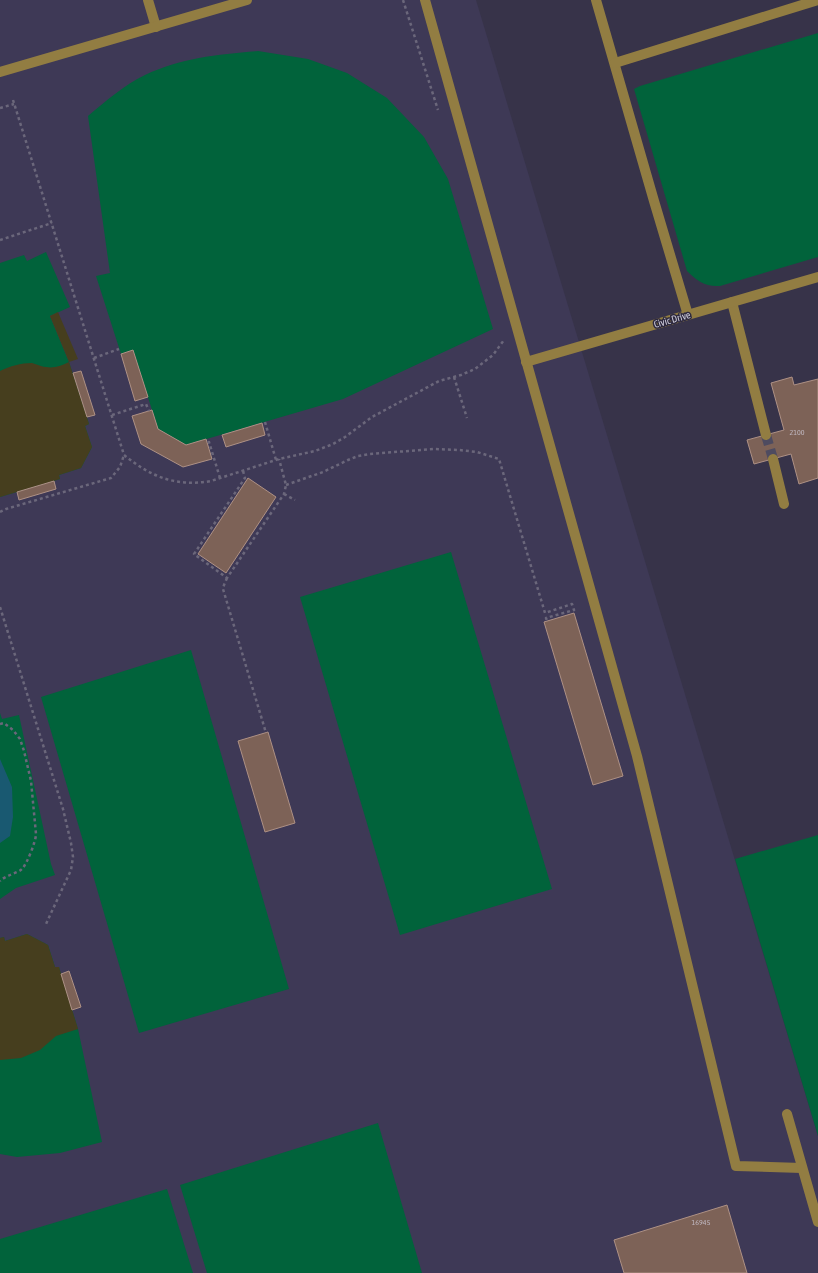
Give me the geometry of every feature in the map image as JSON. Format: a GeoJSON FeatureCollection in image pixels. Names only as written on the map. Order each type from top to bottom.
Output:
{"type":"FeatureCollection","features":[{"type":"Feature","properties":{"kind":"street"},"geometry":{"type":"LineString","coordinates":[[148,0],[156,27]]}},
{"type":"Feature","properties":{"kind":"street"},"geometry":{"type":"LineString","coordinates":[[0,72],[247,0]]}},
{"type":"Feature","properties":{"kind":"street"},"geometry":{"type":"LineString","coordinates":[[425,0],[637,756],[736,1166],[802,1168]]}},
{"type":"Feature","properties":{"kind":"street"},"geometry":{"type":"LineString","coordinates":[[596,0],[688,315]]}},
{"type":"Feature","properties":{"kind":"street"},"geometry":{"type":"LineString","coordinates":[[615,63],[818,0]]}},
{"type":"Feature","properties":{"kind":"street","name":"Civic Drive"},"geometry":{"type":"LineString","coordinates":[[526,362],[818,277]]}},
{"type":"Feature","properties":{"kind":"street"},"geometry":{"type":"LineString","coordinates":[[732,302],[766,435]]}},
{"type":"Feature","properties":{"kind":"street"},"geometry":{"type":"LineString","coordinates":[[773,459],[784,504]]}},
{"type":"Feature","properties":{"kind":"street"},"geometry":{"type":"LineString","coordinates":[[787,1114],[818,1222]]}},
{"type":"Feature","properties":{"kind":"path"},"geometry":{"type":"LineString","coordinates":[[403,0],[439,114]]}},
{"type":"Feature","properties":{"kind":"path"},"geometry":{"type":"LineString","coordinates":[[13,100],[124,455],[135,464],[158,477],[171,481],[201,483],[277,460],[315,451],[333,444],[372,416],[439,381],[475,369],[497,350],[507,334]]}},
{"type":"Feature","properties":{"kind":"path"},"geometry":{"type":"LineString","coordinates":[[0,108],[14,104]]}},
{"type":"Feature","properties":{"kind":"path"},"geometry":{"type":"LineString","coordinates":[[0,240],[52,224]]}},
{"type":"Feature","properties":{"kind":"path"},"geometry":{"type":"LineString","coordinates":[[94,358],[119,349]]}},
{"type":"Feature","properties":{"kind":"path"},"geometry":{"type":"LineString","coordinates":[[454,377],[466,418]]}},
{"type":"Feature","properties":{"kind":"path"},"geometry":{"type":"LineString","coordinates":[[112,415],[146,404],[149,411]]}},
{"type":"Feature","properties":{"kind":"path"},"geometry":{"type":"LineString","coordinates":[[265,422],[286,485],[284,494],[228,578],[224,585],[224,589],[266,732]]}},
{"type":"Feature","properties":{"kind":"path"},"geometry":{"type":"LineString","coordinates":[[208,443],[209,442],[220,478]]}},
{"type":"Feature","properties":{"kind":"path"},"geometry":{"type":"LineString","coordinates":[[286,485],[323,472],[358,456],[433,450],[459,450],[477,452],[499,459],[545,612],[572,604],[574,610],[546,618],[547,621]]}},
{"type":"Feature","properties":{"kind":"path"},"geometry":{"type":"LineString","coordinates":[[0,512],[111,478],[120,467],[124,455]]}},
{"type":"Feature","properties":{"kind":"path"},"geometry":{"type":"LineString","coordinates":[[228,578],[194,554],[245,478],[243,471]]}},
{"type":"Feature","properties":{"kind":"path"},"geometry":{"type":"LineString","coordinates":[[284,494],[295,500]]}},
{"type":"Feature","properties":{"kind":"path"},"geometry":{"type":"LineString","coordinates":[[0,607],[63,809],[71,843],[73,857],[71,870],[46,924]]}},
{"type":"Feature","properties":{"kind":"path"},"geometry":{"type":"LineString","coordinates":[[0,724],[4,723],[13,730],[20,739],[31,781],[36,841],[22,869],[0,881]]}},
{"type":"Feature","properties":{"kind":"shaded area"},"geometry":{"type":"Polygon","coordinates":[[[0,0],[476,0],[818,1136],[818,1273],[0,1273],[0,0]]]}},
{"type":"Feature","properties":{"kind":"green space"},"geometry":{"type":"Polygon","coordinates":[[[818,33],[818,257],[720,286],[702,283],[687,271],[634,89],[818,33]]]}},
{"type":"Feature","properties":{"kind":"green space"},"geometry":{"type":"Polygon","coordinates":[[[258,51],[308,59],[347,73],[387,98],[424,137],[448,179],[493,329],[343,399],[186,445],[158,429],[133,350],[121,354],[96,276],[110,273],[88,116],[115,94],[145,75],[158,69],[172,64],[200,58],[258,51]]]}},
{"type":"Feature","properties":{"kind":"green space"},"geometry":{"type":"Polygon","coordinates":[[[46,252],[70,307],[50,316],[69,362],[89,424],[85,426],[92,447],[81,468],[59,475],[60,479],[0,497],[0,263],[24,255],[27,261],[46,252]]]}},
{"type":"Feature","properties":{"kind":"green space"},"geometry":{"type":"Polygon","coordinates":[[[451,552],[552,889],[400,935],[300,597],[451,552]]]}},
{"type":"Feature","properties":{"kind":"green space"},"geometry":{"type":"Polygon","coordinates":[[[191,650],[289,989],[139,1033],[41,697],[191,650]]]}},
{"type":"Feature","properties":{"kind":"green space"},"geometry":{"type":"Polygon","coordinates":[[[0,713],[2,719],[19,715],[51,864],[55,875],[16,888],[0,899],[0,713]]]}},
{"type":"Feature","properties":{"kind":"green space"},"geometry":{"type":"Polygon","coordinates":[[[818,835],[818,1136],[735,859],[818,835]]]}},
{"type":"Feature","properties":{"kind":"green space"},"geometry":{"type":"Polygon","coordinates":[[[27,934],[48,945],[55,967],[59,967],[78,1029],[102,1142],[60,1153],[17,1157],[0,1154],[0,938],[4,937],[5,941],[27,934]]]}},
{"type":"Feature","properties":{"kind":"green space"},"geometry":{"type":"Polygon","coordinates":[[[378,1123],[422,1273],[207,1273],[180,1185],[378,1123]]]}},
{"type":"Feature","properties":{"kind":"green space"},"geometry":{"type":"Polygon","coordinates":[[[167,1189],[193,1273],[0,1273],[0,1239],[167,1189]]]}},
{"type":"Feature","properties":{"kind":"sand"},"geometry":{"type":"Polygon","coordinates":[[[58,312],[78,359],[69,362],[50,316],[58,312]]]}},
{"type":"Feature","properties":{"kind":"sand"},"geometry":{"type":"Polygon","coordinates":[[[69,362],[89,424],[85,426],[92,447],[81,468],[59,475],[60,479],[0,497],[0,371],[12,366],[24,364],[32,363],[45,367],[52,367],[69,362]]]}},
{"type":"Feature","properties":{"kind":"sand"},"geometry":{"type":"Polygon","coordinates":[[[27,934],[48,945],[55,967],[59,967],[78,1029],[56,1036],[40,1050],[21,1058],[0,1060],[0,938],[4,937],[5,941],[27,934]]]}},
{"type":"Feature","properties":{"kind":"water"},"geometry":{"type":"Polygon","coordinates":[[[0,759],[12,787],[13,817],[10,836],[0,843],[0,759]]]}},
{"type":"Feature","properties":{"kind":"building"},"geometry":{"type":"Polygon","coordinates":[[[133,350],[148,397],[135,401],[121,354],[133,350]]]}},
{"type":"Feature","properties":{"kind":"building"},"geometry":{"type":"Polygon","coordinates":[[[81,371],[95,415],[87,417],[73,373],[81,371]]]}},
{"type":"Feature","properties":{"kind":"building"},"geometry":{"type":"Polygon","coordinates":[[[792,377],[794,385],[818,379],[818,478],[799,484],[791,454],[754,464],[747,440],[784,430],[771,383],[792,377]]]}},
{"type":"Feature","properties":{"kind":"building"},"geometry":{"type":"Polygon","coordinates":[[[152,410],[158,429],[186,445],[206,439],[212,459],[183,467],[141,444],[132,416],[152,410]]]}},
{"type":"Feature","properties":{"kind":"building"},"geometry":{"type":"Polygon","coordinates":[[[262,423],[265,435],[226,447],[222,435],[262,423]]]}},
{"type":"Feature","properties":{"kind":"building"},"geometry":{"type":"Polygon","coordinates":[[[248,478],[276,497],[226,573],[198,554],[248,478]]]}},
{"type":"Feature","properties":{"kind":"building"},"geometry":{"type":"Polygon","coordinates":[[[54,481],[56,489],[19,500],[17,492],[54,481]]]}},
{"type":"Feature","properties":{"kind":"building"},"geometry":{"type":"Polygon","coordinates":[[[574,613],[623,776],[593,785],[544,622],[574,613]]]}},
{"type":"Feature","properties":{"kind":"building"},"geometry":{"type":"Polygon","coordinates":[[[268,732],[295,823],[265,832],[238,741],[268,732]]]}},
{"type":"Feature","properties":{"kind":"building"},"geometry":{"type":"Polygon","coordinates":[[[69,971],[81,1007],[72,1010],[61,974],[69,971]]]}},
{"type":"Feature","properties":{"kind":"building"},"geometry":{"type":"Polygon","coordinates":[[[727,1205],[747,1273],[624,1273],[614,1240],[727,1205]]]}},
{"type":"Feature","properties":{"kind":"tunnel"},"geometry":{"type":"LineString","coordinates":[[766,435],[773,459]]}}]}
